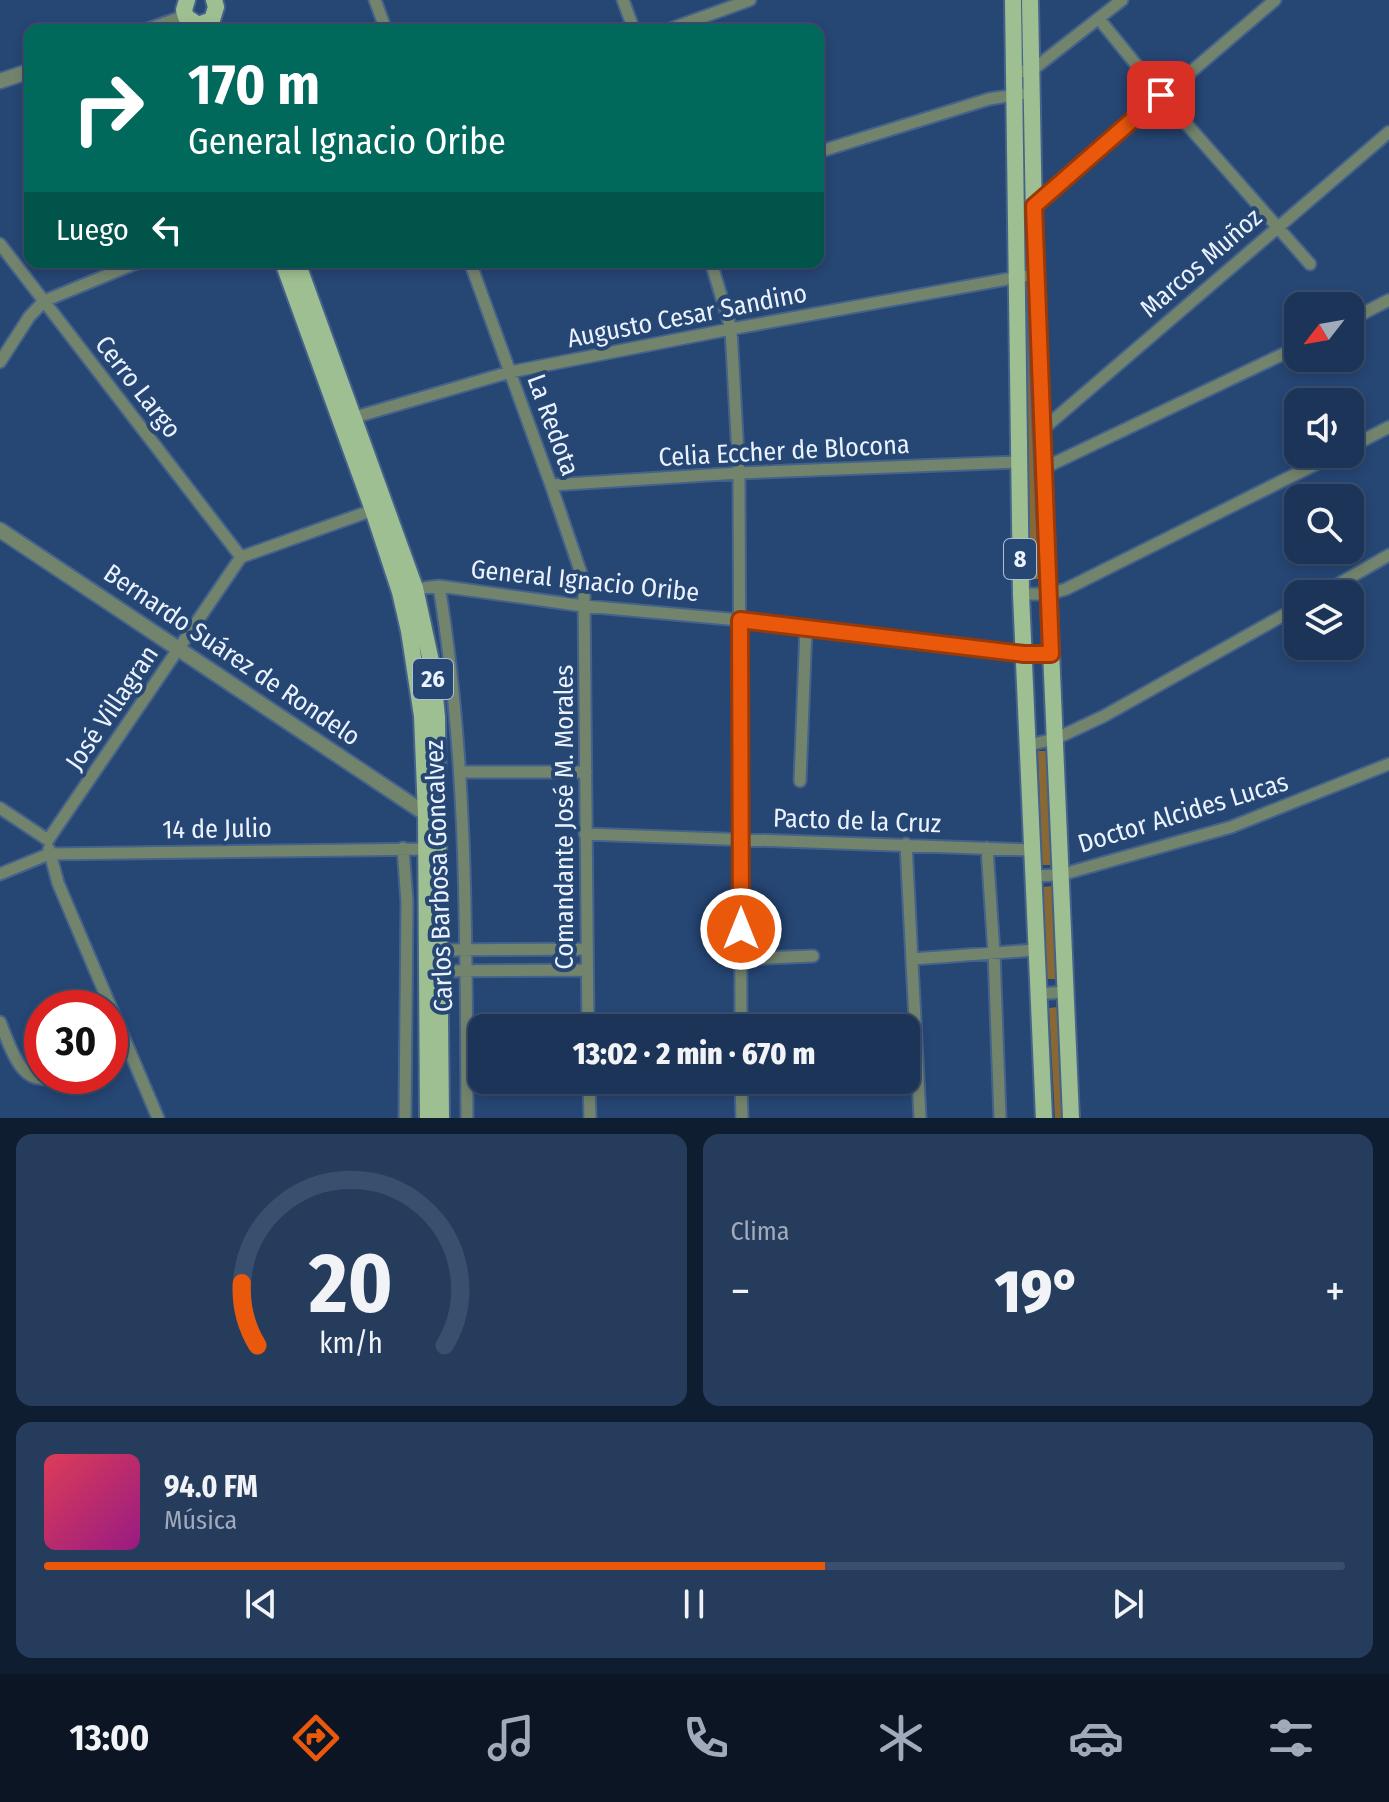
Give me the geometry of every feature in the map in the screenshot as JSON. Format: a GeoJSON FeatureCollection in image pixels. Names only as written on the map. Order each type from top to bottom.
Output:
{"type":"FeatureCollection","features":[{"type":"Feature","properties":{"kind":"main road","name":"8"},"geometry":{"type":"LineString","coordinates":[[1013,0],[1023,71]]}},
{"type":"Feature","properties":{"kind":"main road","name":"8"},"geometry":{"type":"LineString","coordinates":[[1030,0],[1023,71],[1016,276],[1018,462],[1032,876],[1044,1118]]}},
{"type":"Feature","properties":{"kind":"main road"},"geometry":{"type":"LineString","coordinates":[[190,17],[205,24],[216,11]]}},
{"type":"Feature","properties":{"kind":"main road","name":"8"},"geometry":{"type":"LineString","coordinates":[[1023,94],[1034,206],[1071,1118]]}},
{"type":"Feature","properties":{"kind":"main road","name":"26"},"geometry":{"type":"LineString","coordinates":[[285,268],[373,510],[407,590]]}},
{"type":"Feature","properties":{"kind":"main road","name":"26"},"geometry":{"type":"LineString","coordinates":[[299,268],[352,418],[407,590],[432,815],[433,971],[428,1118]]}},
{"type":"Feature","properties":{"kind":"main road","name":"26"},"geometry":{"type":"LineString","coordinates":[[433,971],[441,1118]]}},
{"type":"Feature","properties":{"kind":"street"},"geometry":{"type":"LineString","coordinates":[[375,0],[384,24]]}},
{"type":"Feature","properties":{"kind":"street"},"geometry":{"type":"LineString","coordinates":[[623,0],[632,24]]}},
{"type":"Feature","properties":{"kind":"street"},"geometry":{"type":"LineString","coordinates":[[684,24],[750,0]]}},
{"type":"Feature","properties":{"kind":"street"},"geometry":{"type":"LineString","coordinates":[[1023,71],[1122,0]]}},
{"type":"Feature","properties":{"kind":"street"},"geometry":{"type":"LineString","coordinates":[[1034,206],[1275,0]]}},
{"type":"Feature","properties":{"kind":"street"},"geometry":{"type":"LineString","coordinates":[[168,24],[190,17]]}},
{"type":"Feature","properties":{"kind":"street"},"geometry":{"type":"LineString","coordinates":[[1099,19],[1161,95],[1310,264]]}},
{"type":"Feature","properties":{"kind":"street"},"geometry":{"type":"LineString","coordinates":[[0,81],[24,73]]}},
{"type":"Feature","properties":{"kind":"street"},"geometry":{"type":"LineString","coordinates":[[824,150],[989,99],[1023,94]]}},
{"type":"Feature","properties":{"kind":"street","name":"Marcos Muñoz"},"geometry":{"type":"LineString","coordinates":[[1043,429],[1389,132]]}},
{"type":"Feature","properties":{"kind":"street","name":"Cerro Largo"},"geometry":{"type":"LineString","coordinates":[[0,244],[241,557]]}},
{"type":"Feature","properties":{"kind":"street"},"geometry":{"type":"LineString","coordinates":[[0,362],[29,317],[44,301],[124,268]]}},
{"type":"Feature","properties":{"kind":"street","name":"La Redota"},"geometry":{"type":"LineString","coordinates":[[472,268],[581,573],[584,606]]}},
{"type":"Feature","properties":{"kind":"street"},"geometry":{"type":"LineString","coordinates":[[713,268],[731,329],[739,473],[741,1014]]}},
{"type":"Feature","properties":{"kind":"street","name":"Augusto Cesar Sandino"},"geometry":{"type":"LineString","coordinates":[[352,418],[510,372],[1016,276],[1035,276]]}},
{"type":"Feature","properties":{"kind":"street"},"geometry":{"type":"LineString","coordinates":[[1364,313],[1389,300]]}},
{"type":"Feature","properties":{"kind":"street"},"geometry":{"type":"LineString","coordinates":[[1044,468],[1284,354]]}},
{"type":"Feature","properties":{"kind":"street"},"geometry":{"type":"LineString","coordinates":[[1364,440],[1389,427]]}},
{"type":"Feature","properties":{"kind":"street","name":"Celia Eccher de Blocona"},"geometry":{"type":"LineString","coordinates":[[551,485],[739,473],[1018,462]]}},
{"type":"Feature","properties":{"kind":"street"},"geometry":{"type":"LineString","coordinates":[[1021,594],[1049,594],[1066,589],[1308,468]]}},
{"type":"Feature","properties":{"kind":"street"},"geometry":{"type":"LineString","coordinates":[[241,557],[373,510]]}},
{"type":"Feature","properties":{"kind":"street","name":"Bernardo Suárez de Rondelo"},"geometry":{"type":"LineString","coordinates":[[0,530],[432,815]]}},
{"type":"Feature","properties":{"kind":"street"},"geometry":{"type":"LineString","coordinates":[[1345,580],[1389,555]]}},
{"type":"Feature","properties":{"kind":"street","name":"José Villagran"},"geometry":{"type":"LineString","coordinates":[[48,840],[241,557]]}},
{"type":"Feature","properties":{"kind":"street","name":"General Ignacio Oribe"},"geometry":{"type":"LineString","coordinates":[[407,590],[439,586],[584,606],[740,620],[1024,654],[1051,654]]}},
{"type":"Feature","properties":{"kind":"street","name":"Carlos Barbosa Goncalvez"},"geometry":{"type":"LineString","coordinates":[[439,586],[449,650],[460,772],[467,1118]]}},
{"type":"Feature","properties":{"kind":"street","name":"Comandante José M. Morales"},"geometry":{"type":"LineString","coordinates":[[584,606],[588,1014]]}},
{"type":"Feature","properties":{"kind":"street"},"geometry":{"type":"LineString","coordinates":[[1028,745],[1055,739],[1104,716],[1284,615]]}},
{"type":"Feature","properties":{"kind":"street"},"geometry":{"type":"LineString","coordinates":[[800,781],[806,628]]}},
{"type":"Feature","properties":{"kind":"street","name":"Doctor Alcides Lucas"},"geometry":{"type":"LineString","coordinates":[[1032,876],[1060,875],[1231,827],[1389,764]]}},
{"type":"Feature","properties":{"kind":"street"},"geometry":{"type":"LineString","coordinates":[[460,772],[586,772]]}},
{"type":"Feature","properties":{"kind":"street"},"geometry":{"type":"LineString","coordinates":[[0,808],[48,840],[58,883],[103,990]]}},
{"type":"Feature","properties":{"kind":"street","name":"Pacto de la Cruz"},"geometry":{"type":"LineString","coordinates":[[585,834],[1031,850]]}},
{"type":"Feature","properties":{"kind":"street"},"geometry":{"type":"LineString","coordinates":[[906,844],[920,1118]]}},
{"type":"Feature","properties":{"kind":"street"},"geometry":{"type":"LineString","coordinates":[[403,848],[407,902],[405,1118]]}},
{"type":"Feature","properties":{"kind":"street"},"geometry":{"type":"LineString","coordinates":[[987,848],[1000,1118]]}},
{"type":"Feature","properties":{"kind":"street","name":"14 de Julio"},"geometry":{"type":"LineString","coordinates":[[0,874],[49,854],[432,849]]}},
{"type":"Feature","properties":{"kind":"street"},"geometry":{"type":"LineString","coordinates":[[433,950],[586,949]]}},
{"type":"Feature","properties":{"kind":"street"},"geometry":{"type":"LineString","coordinates":[[912,959],[1035,950]]}},
{"type":"Feature","properties":{"kind":"street"},"geometry":{"type":"LineString","coordinates":[[741,959],[813,956]]}},
{"type":"Feature","properties":{"kind":"street"},"geometry":{"type":"LineString","coordinates":[[433,971],[586,970]]}},
{"type":"Feature","properties":{"kind":"street"},"geometry":{"type":"LineString","coordinates":[[1037,994],[1065,992]]}},
{"type":"Feature","properties":{"kind":"street"},"geometry":{"type":"LineString","coordinates":[[0,1022],[24,1071]]}},
{"type":"Feature","properties":{"kind":"street"},"geometry":{"type":"LineString","coordinates":[[128,1048],[158,1118]]}},
{"type":"Feature","properties":{"kind":"street"},"geometry":{"type":"LineString","coordinates":[[589,1094],[590,1118]]}},
{"type":"Feature","properties":{"kind":"street"},"geometry":{"type":"LineString","coordinates":[[741,1094],[742,1118]]}},
{"type":"Feature","properties":{"kind":"shaded area"},"geometry":{"type":"Polygon","coordinates":[[[1025,291],[1029,291],[1035,399],[1039,579],[1029,579],[1025,291]]]}},
{"type":"Feature","properties":{"kind":"shaded area"},"geometry":{"type":"Polygon","coordinates":[[[1038,751],[1047,751],[1051,865],[1042,865],[1038,751]]]}},
{"type":"Feature","properties":{"kind":"shaded area"},"geometry":{"type":"Polygon","coordinates":[[[1053,886],[1057,979],[1047,979],[1043,887],[1053,886]]]}},
{"type":"Feature","properties":{"kind":"shaded area"},"geometry":{"type":"Polygon","coordinates":[[[1058,1007],[1064,1118],[1055,1118],[1049,1008],[1058,1007]]]}},
{"type":"Feature","properties":{"kind":"route"},"geometry":{"type":"LineString","coordinates":[[741,929],[740,620],[1024,654],[1051,654],[1034,206],[1161,95]]}}]}
